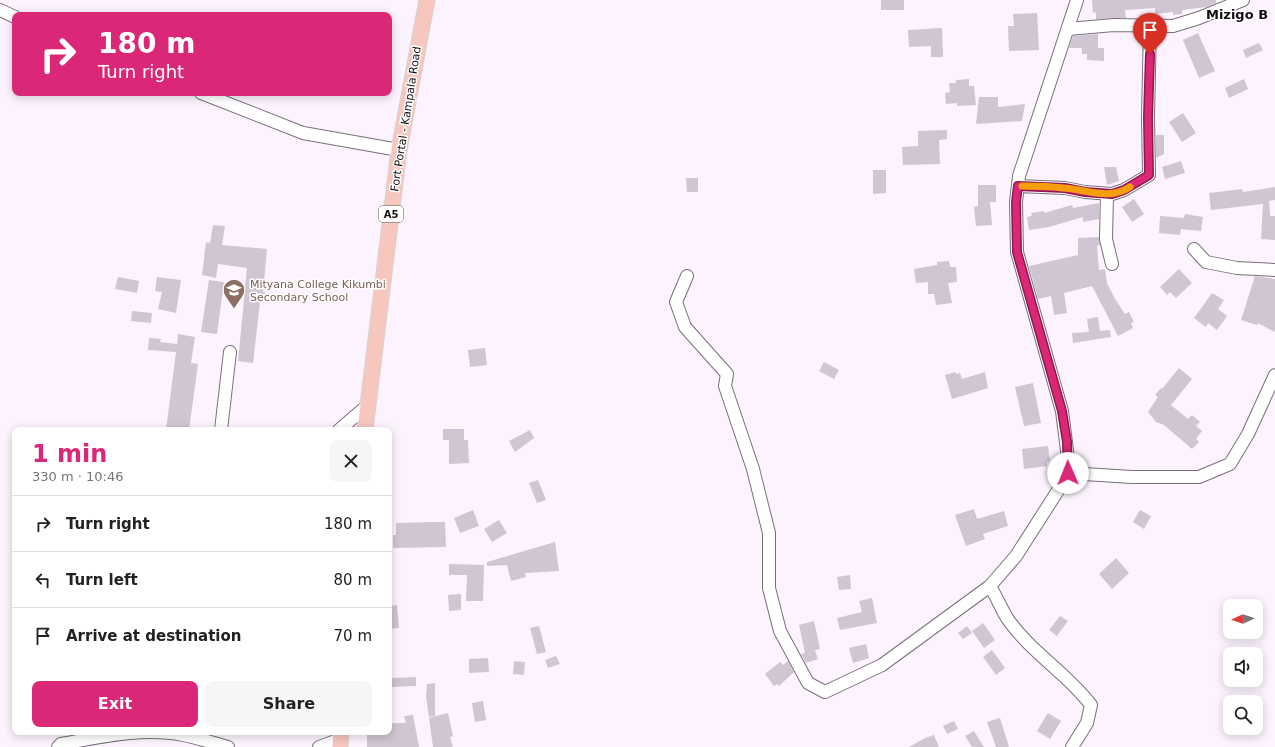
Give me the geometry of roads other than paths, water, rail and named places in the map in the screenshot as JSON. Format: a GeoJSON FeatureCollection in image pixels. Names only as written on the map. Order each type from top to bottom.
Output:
{"type":"FeatureCollection","features":[{"type":"Feature","properties":{"kind":"main road","name":"Fort Portal - Kampala Road"},"geometry":{"type":"LineString","coordinates":[[365,427],[398,150],[427,0]]}},
{"type":"Feature","properties":{"kind":"street"},"geometry":{"type":"LineString","coordinates":[[687,276],[676,302],[685,327],[727,374],[725,386],[753,469],[769,533],[769,588],[780,630],[808,683],[825,692],[882,665],[990,586],[1016,556],[1068,473],[1067,442],[1062,411],[1017,252],[1016,202],[1019,176],[1077,0]]}},
{"type":"Feature","properties":{"kind":"street"},"geometry":{"type":"LineString","coordinates":[[1068,29],[1114,25],[1173,26],[1199,18],[1243,0]]}},
{"type":"Feature","properties":{"kind":"street"},"geometry":{"type":"LineString","coordinates":[[0,10],[12,16]]}},
{"type":"Feature","properties":{"kind":"street"},"geometry":{"type":"LineString","coordinates":[[1018,186],[1065,188],[1107,194],[1124,190],[1149,175],[1148,117],[1150,26]]}},
{"type":"Feature","properties":{"kind":"street"},"geometry":{"type":"LineString","coordinates":[[209,96],[303,132],[398,150]]}},
{"type":"Feature","properties":{"kind":"street"},"geometry":{"type":"LineString","coordinates":[[1107,194],[1106,239],[1112,264]]}},
{"type":"Feature","properties":{"kind":"street"},"geometry":{"type":"LineString","coordinates":[[1194,249],[1206,262],[1237,268],[1275,270]]}},
{"type":"Feature","properties":{"kind":"street"},"geometry":{"type":"LineString","coordinates":[[221,427],[230,352]]}},
{"type":"Feature","properties":{"kind":"street"},"geometry":{"type":"LineString","coordinates":[[1068,473],[1132,477],[1199,477],[1230,464],[1248,434],[1275,375]]}},
{"type":"Feature","properties":{"kind":"street"},"geometry":{"type":"LineString","coordinates":[[342,427],[368,405]]}},
{"type":"Feature","properties":{"kind":"street"},"geometry":{"type":"LineString","coordinates":[[990,586],[1008,619],[1036,650],[1082,692],[1091,705],[1087,723],[1072,747]]}},
{"type":"Feature","properties":{"kind":"street"},"geometry":{"type":"LineString","coordinates":[[58,747],[61,744],[120,735]]}},
{"type":"Feature","properties":{"kind":"street"},"geometry":{"type":"LineString","coordinates":[[183,735],[228,747]]}},
{"type":"Feature","properties":{"kind":"street"},"geometry":{"type":"LineString","coordinates":[[319,747],[341,739]]}},
{"type":"Feature","properties":{"kind":"place","name":"Mityana College Kikumbi Secondary School"},"geometry":{"type":"Point","coordinates":[234,310]}},
{"type":"Feature","properties":{"kind":"district","name":"Mizigo B"},"geometry":{"type":"Point","coordinates":[1237,14]}}]}
